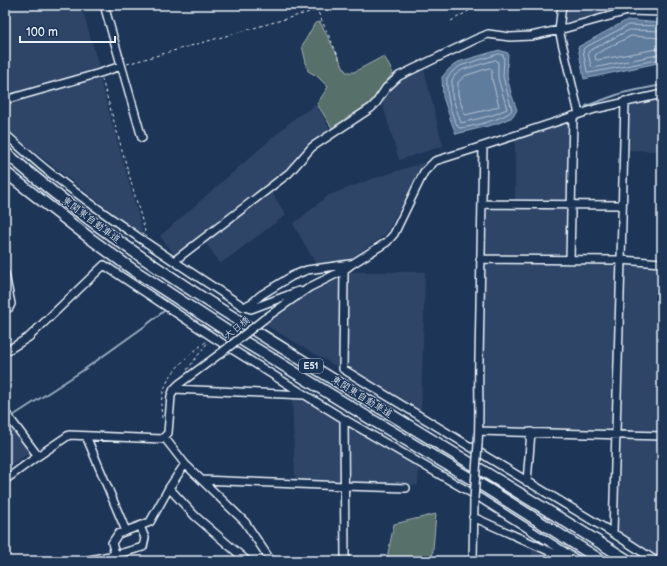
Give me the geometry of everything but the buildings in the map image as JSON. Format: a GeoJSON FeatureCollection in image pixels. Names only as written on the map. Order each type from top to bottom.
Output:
{"type":"FeatureCollection","features":[{"type":"Feature","properties":{"kind":"highway","name":"東関東自動車道"},"geometry":{"type":"LineString","coordinates":[[5,152],[94,223],[142,258],[236,319],[374,405],[629,561]]}},
{"type":"Feature","properties":{"kind":"highway","name":"東関東自動車道"},"geometry":{"type":"LineString","coordinates":[[5,172],[132,269],[362,414],[488,489],[602,561]]}},
{"type":"Feature","properties":{"kind":"street"},"geometry":{"type":"LineString","coordinates":[[104,5],[142,138]]}},
{"type":"Feature","properties":{"kind":"street"},"geometry":{"type":"LineString","coordinates":[[562,5],[559,30],[576,115],[571,205],[570,260]]}},
{"type":"Feature","properties":{"kind":"street"},"geometry":{"type":"LineString","coordinates":[[174,261],[289,173],[312,147],[371,108],[386,88],[399,76],[488,34],[510,37],[531,36],[628,11],[662,12]]}},
{"type":"Feature","properties":{"kind":"street"},"geometry":{"type":"LineString","coordinates":[[5,100],[121,66]]}},
{"type":"Feature","properties":{"kind":"street"},"geometry":{"type":"LineString","coordinates":[[5,134],[49,172],[140,239],[244,307],[251,309],[310,287],[344,270],[387,242],[394,234],[424,172],[435,161],[595,108],[662,94]]}},
{"type":"Feature","properties":{"kind":"street"},"geometry":{"type":"LineString","coordinates":[[613,533],[625,101]]}},
{"type":"Feature","properties":{"kind":"street"},"geometry":{"type":"LineString","coordinates":[[473,561],[473,517],[479,430],[478,374],[483,146]]}},
{"type":"Feature","properties":{"kind":"street"},"geometry":{"type":"LineString","coordinates":[[482,204],[622,205]]}},
{"type":"Feature","properties":{"kind":"street"},"geometry":{"type":"LineString","coordinates":[[480,259],[621,260],[662,263]]}},
{"type":"Feature","properties":{"kind":"street"},"geometry":{"type":"LineString","coordinates":[[244,307],[292,276],[307,270],[352,264]]}},
{"type":"Feature","properties":{"kind":"street"},"geometry":{"type":"LineString","coordinates":[[5,352],[29,337],[104,266],[212,337],[305,395],[480,498],[579,561]]}},
{"type":"Feature","properties":{"kind":"street"},"geometry":{"type":"LineString","coordinates":[[344,270],[343,369],[613,533],[656,561]]}},
{"type":"Feature","properties":{"kind":"street"},"geometry":{"type":"LineString","coordinates":[[5,274],[11,304],[9,308],[5,308]]}},
{"type":"Feature","properties":{"kind":"street","name":"大日橋"},"geometry":{"type":"LineString","coordinates":[[176,386],[264,319],[310,287]]}},
{"type":"Feature","properties":{"kind":"street"},"geometry":{"type":"LineString","coordinates":[[5,480],[69,436],[162,439],[168,433],[171,396],[176,386],[305,395]]}},
{"type":"Feature","properties":{"kind":"street"},"geometry":{"type":"LineString","coordinates":[[5,412],[38,456]]}},
{"type":"Feature","properties":{"kind":"street"},"geometry":{"type":"LineString","coordinates":[[344,419],[345,561]]}},
{"type":"Feature","properties":{"kind":"street"},"geometry":{"type":"LineString","coordinates":[[479,430],[662,436]]}},
{"type":"Feature","properties":{"kind":"street"},"geometry":{"type":"LineString","coordinates":[[527,482],[531,432]]}},
{"type":"Feature","properties":{"kind":"street"},"geometry":{"type":"LineString","coordinates":[[86,436],[126,531]]}},
{"type":"Feature","properties":{"kind":"street"},"geometry":{"type":"LineString","coordinates":[[164,437],[185,464],[246,522],[271,561]]}},
{"type":"Feature","properties":{"kind":"street"},"geometry":{"type":"LineString","coordinates":[[116,558],[112,543],[118,534],[150,522],[185,464]]}},
{"type":"Feature","properties":{"kind":"street"},"geometry":{"type":"LineString","coordinates":[[202,480],[406,488]]}},
{"type":"Feature","properties":{"kind":"street"},"geometry":{"type":"LineString","coordinates":[[170,488],[196,516],[247,561]]}},
{"type":"Feature","properties":{"kind":"street"},"geometry":{"type":"LineString","coordinates":[[473,517],[571,561]]}},
{"type":"Feature","properties":{"kind":"street"},"geometry":{"type":"LineString","coordinates":[[84,561],[116,558],[143,547],[145,538],[140,526]]}},
{"type":"Feature","properties":{"kind":"path"},"geometry":{"type":"LineString","coordinates":[[314,5],[340,60]]}},
{"type":"Feature","properties":{"kind":"path"},"geometry":{"type":"LineString","coordinates":[[121,66],[338,5]]}},
{"type":"Feature","properties":{"kind":"path"},"geometry":{"type":"LineString","coordinates":[[451,21],[479,5]]}},
{"type":"Feature","properties":{"kind":"path"},"geometry":{"type":"LineString","coordinates":[[100,73],[145,231],[140,239]]}},
{"type":"Feature","properties":{"kind":"path"},"geometry":{"type":"LineString","coordinates":[[176,386],[212,337]]}},
{"type":"Feature","properties":{"kind":"shaded area"},"geometry":{"type":"Polygon","coordinates":[[[5,5],[57,5],[57,7],[63,5],[81,5],[100,70],[5,97],[5,5]]]}},
{"type":"Feature","properties":{"kind":"shaded area"},"geometry":{"type":"Polygon","coordinates":[[[566,5],[629,5],[629,7],[563,25],[566,5]]]}},
{"type":"Feature","properties":{"kind":"shaded area"},"geometry":{"type":"Polygon","coordinates":[[[424,70],[443,146],[399,160],[382,102],[400,80],[424,70]]]}},
{"type":"Feature","properties":{"kind":"shaded area"},"geometry":{"type":"Polygon","coordinates":[[[99,76],[142,229],[140,234],[5,129],[5,102],[99,76]]]}},
{"type":"Feature","properties":{"kind":"shaded area"},"geometry":{"type":"Polygon","coordinates":[[[662,97],[662,151],[627,150],[628,105],[662,97]]]}},
{"type":"Feature","properties":{"kind":"shaded area"},"geometry":{"type":"Polygon","coordinates":[[[316,105],[330,129],[308,146],[286,169],[175,255],[160,236],[295,118],[316,105]]]}},
{"type":"Feature","properties":{"kind":"shaded area"},"geometry":{"type":"Polygon","coordinates":[[[571,120],[568,202],[515,200],[515,138],[571,120]]]}},
{"type":"Feature","properties":{"kind":"shaded area"},"geometry":{"type":"Polygon","coordinates":[[[425,162],[386,234],[349,260],[317,266],[293,224],[329,195],[425,162]]]}},
{"type":"Feature","properties":{"kind":"shaded area"},"geometry":{"type":"Polygon","coordinates":[[[271,191],[286,215],[220,264],[205,241],[271,191]]]}},
{"type":"Feature","properties":{"kind":"shaded area"},"geometry":{"type":"Polygon","coordinates":[[[486,208],[568,208],[567,257],[485,256],[486,208]]]}},
{"type":"Feature","properties":{"kind":"shaded area"},"geometry":{"type":"Polygon","coordinates":[[[483,262],[618,263],[612,431],[483,427],[483,262]]]}},
{"type":"Feature","properties":{"kind":"shaded area"},"geometry":{"type":"Polygon","coordinates":[[[623,264],[662,267],[662,432],[619,431],[623,264]]]}},
{"type":"Feature","properties":{"kind":"shaded area"},"geometry":{"type":"Polygon","coordinates":[[[347,272],[425,272],[421,414],[348,366],[347,272]]]}},
{"type":"Feature","properties":{"kind":"shaded area"},"geometry":{"type":"Polygon","coordinates":[[[341,275],[339,368],[264,324],[314,290],[341,275]]]}},
{"type":"Feature","properties":{"kind":"shaded area"},"geometry":{"type":"Polygon","coordinates":[[[292,396],[304,397],[342,421],[342,482],[295,480],[292,396]]]}},
{"type":"Feature","properties":{"kind":"shaded area"},"geometry":{"type":"Polygon","coordinates":[[[11,425],[31,452],[5,468],[5,427],[11,425]]]}},
{"type":"Feature","properties":{"kind":"shaded area"},"geometry":{"type":"Polygon","coordinates":[[[349,425],[419,466],[418,485],[350,484],[349,425]]]}},
{"type":"Feature","properties":{"kind":"shaded area"},"geometry":{"type":"Polygon","coordinates":[[[618,437],[662,439],[662,559],[616,531],[618,437]]]}},
{"type":"Feature","properties":{"kind":"shaded area"},"geometry":{"type":"Polygon","coordinates":[[[532,548],[562,561],[532,561],[532,548]]]}},
{"type":"Feature","properties":{"kind":"green space"},"geometry":{"type":"Polygon","coordinates":[[[320,22],[346,72],[354,72],[384,56],[393,73],[370,103],[332,128],[317,104],[328,87],[317,76],[308,71],[302,46],[315,23],[320,22]]]}},
{"type":"Feature","properties":{"kind":"green space"},"geometry":{"type":"Polygon","coordinates":[[[436,514],[432,561],[361,561],[387,558],[394,524],[436,514]]]}},
{"type":"Feature","properties":{"kind":"water"},"geometry":{"type":"Polygon","coordinates":[[[627,20],[662,23],[662,62],[584,79],[578,47],[627,20]]]}},
{"type":"Feature","properties":{"kind":"water"},"geometry":{"type":"Polygon","coordinates":[[[499,50],[508,53],[507,76],[517,110],[513,117],[496,124],[456,134],[443,97],[442,77],[458,62],[499,50]]]}},
{"type":"Feature","properties":{"kind":"waterway"},"geometry":{"type":"LineString","coordinates":[[586,106],[622,93],[662,85]]}},
{"type":"Feature","properties":{"kind":"waterway"},"geometry":{"type":"LineString","coordinates":[[5,421],[82,371],[164,311]]}}]}
